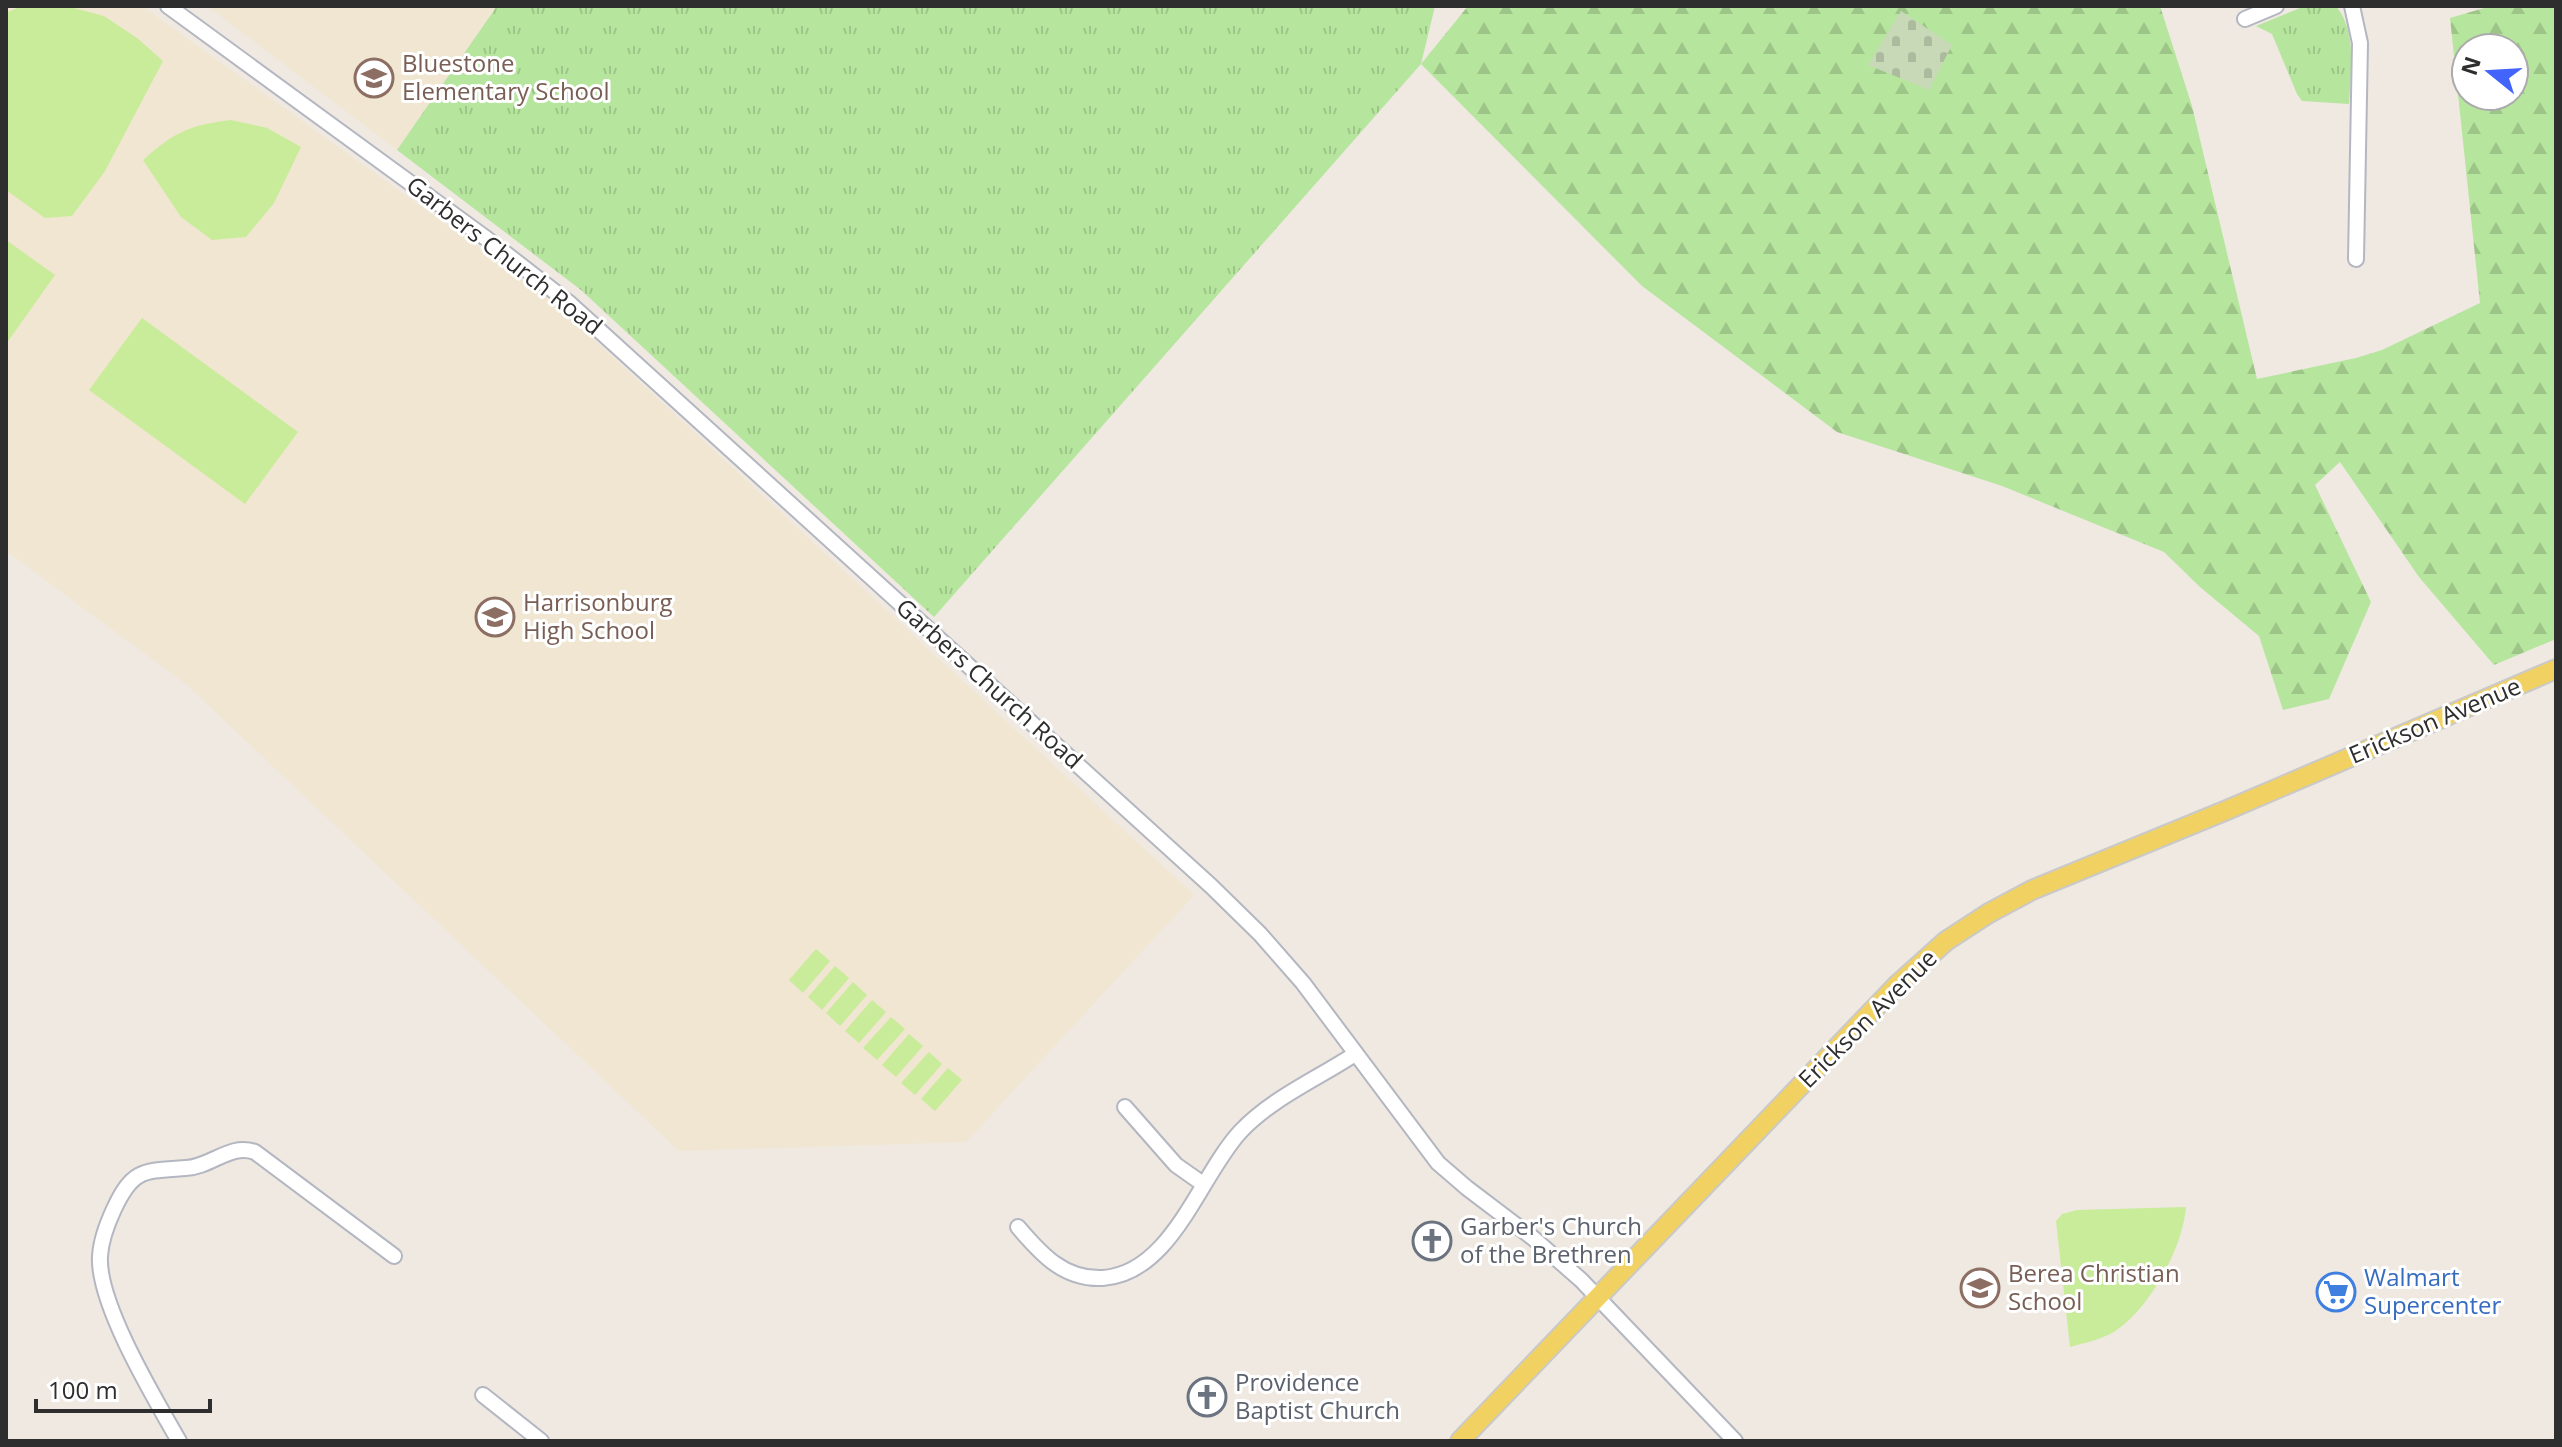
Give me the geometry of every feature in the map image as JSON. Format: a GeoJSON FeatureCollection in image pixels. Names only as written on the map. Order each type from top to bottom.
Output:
{"type":"FeatureCollection","features":[{"type":"Feature","properties":{"kind":"main road","name":"Erickson Avenue"},"geometry":{"type":"LineString","coordinates":[[1460,1441],[1896,986],[1946,941],[2004,904],[2075,871],[2227,810],[2556,669]]}},
{"type":"Feature","properties":{"kind":"street","name":"Garbers Church Road"},"geometry":{"type":"LineString","coordinates":[[168,6],[498,247],[568,302],[1211,886],[1282,958],[1438,1163],[1533,1238],[1599,1298],[1735,1441]]}},
{"type":"Feature","properties":{"kind":"street"},"geometry":{"type":"LineString","coordinates":[[2245,19],[2276,6]]}},
{"type":"Feature","properties":{"kind":"street"},"geometry":{"type":"LineString","coordinates":[[2352,6],[2360,43],[2356,259]]}},
{"type":"Feature","properties":{"kind":"street"},"geometry":{"type":"LineString","coordinates":[[1018,1227],[1040,1254],[1064,1270],[1088,1277],[1118,1275],[1141,1265],[1160,1249],[1228,1147],[1257,1115],[1355,1054]]}},
{"type":"Feature","properties":{"kind":"street"},"geometry":{"type":"LineString","coordinates":[[1125,1107],[1176,1165],[1203,1184]]}},
{"type":"Feature","properties":{"kind":"street"},"geometry":{"type":"LineString","coordinates":[[179,1441],[126,1341],[101,1272],[100,1256],[108,1223],[127,1184],[134,1177],[159,1170],[199,1168],[228,1153],[247,1149],[394,1256]]}},
{"type":"Feature","properties":{"kind":"street"},"geometry":{"type":"LineString","coordinates":[[483,1395],[541,1441]]}},
{"type":"Feature","properties":{"kind":"shaded area","name":"Harrisonburg High School"},"geometry":{"type":"Polygon","coordinates":[[[6,6],[142,6],[551,300],[1194,895],[966,1142],[679,1151],[186,684],[6,551],[6,6]]]}},
{"type":"Feature","properties":{"kind":"shaded area","name":"Bluestone Elementary School"},"geometry":{"type":"Polygon","coordinates":[[[207,6],[497,6],[397,150],[207,6]]]}},
{"type":"Feature","properties":{"kind":"green space"},"geometry":{"type":"Polygon","coordinates":[[[66,6],[104,16],[137,38],[163,61],[105,171],[72,216],[45,218],[6,190],[6,13],[17,8],[66,6]]]}},
{"type":"Feature","properties":{"kind":"green space"},"geometry":{"type":"Polygon","coordinates":[[[497,6],[1435,6],[1421,64],[934,617],[581,290],[397,150],[497,6]]]}},
{"type":"Feature","properties":{"kind":"green space"},"geometry":{"type":"Polygon","coordinates":[[[1468,6],[2160,6],[2192,106],[2257,379],[2382,350],[2480,303],[2460,112],[2530,112],[2530,32],[2451,32],[2450,18],[2491,6],[2556,6],[2556,639],[2494,665],[2419,577],[2340,462],[2315,485],[2371,602],[2329,699],[2283,710],[2259,636],[2164,552],[2002,486],[1837,432],[1642,286],[1421,64],[1468,6]]]}},
{"type":"Feature","properties":{"kind":"green space"},"geometry":{"type":"Polygon","coordinates":[[[2305,6],[2336,6],[2343,16],[2351,53],[2349,104],[2302,101],[2272,34],[2256,26],[2305,6]]]}},
{"type":"Feature","properties":{"kind":"green space"},"geometry":{"type":"Polygon","coordinates":[[[1901,11],[1952,45],[1929,90],[1868,65],[1901,11]]]}},
{"type":"Feature","properties":{"kind":"green space"},"geometry":{"type":"Polygon","coordinates":[[[231,120],[267,128],[301,147],[274,203],[246,237],[212,240],[181,217],[143,160],[183,131],[231,120]]]}},
{"type":"Feature","properties":{"kind":"green space"},"geometry":{"type":"Polygon","coordinates":[[[6,240],[55,275],[6,344],[6,240]]]}},
{"type":"Feature","properties":{"kind":"green space"},"geometry":{"type":"Polygon","coordinates":[[[142,318],[298,432],[245,504],[89,390],[142,318]]]}},
{"type":"Feature","properties":{"kind":"green space"},"geometry":{"type":"Polygon","coordinates":[[[816,949],[830,961],[803,993],[789,980],[816,949]]]}},
{"type":"Feature","properties":{"kind":"green space"},"geometry":{"type":"Polygon","coordinates":[[[835,966],[849,978],[822,1010],[808,997],[835,966]]]}},
{"type":"Feature","properties":{"kind":"green space"},"geometry":{"type":"Polygon","coordinates":[[[853,982],[867,995],[840,1026],[826,1013],[853,982]]]}},
{"type":"Feature","properties":{"kind":"green space"},"geometry":{"type":"Polygon","coordinates":[[[872,1000],[886,1012],[859,1043],[845,1031],[872,1000]]]}},
{"type":"Feature","properties":{"kind":"green space"},"geometry":{"type":"Polygon","coordinates":[[[891,1017],[905,1029],[877,1060],[863,1048],[891,1017]]]}},
{"type":"Feature","properties":{"kind":"green space"},"geometry":{"type":"Polygon","coordinates":[[[909,1034],[923,1046],[896,1077],[882,1065],[909,1034]]]}},
{"type":"Feature","properties":{"kind":"green space"},"geometry":{"type":"Polygon","coordinates":[[[929,1052],[942,1064],[915,1095],[901,1083],[929,1052]]]}},
{"type":"Feature","properties":{"kind":"green space"},"geometry":{"type":"Polygon","coordinates":[[[948,1068],[962,1080],[935,1111],[921,1099],[948,1068]]]}},
{"type":"Feature","properties":{"kind":"green space"},"geometry":{"type":"Polygon","coordinates":[[[2186,1207],[2171,1259],[2138,1310],[2112,1333],[2070,1347],[2056,1221],[2062,1214],[2077,1210],[2186,1207]]]}},
{"type":"Feature","properties":{"kind":"place","name":"Bluestone Elementary School"},"geometry":{"type":"Point","coordinates":[374,78]}},
{"type":"Feature","properties":{"kind":"place","name":"Harrisonburg High School"},"geometry":{"type":"Point","coordinates":[495,617]}},
{"type":"Feature","properties":{"kind":"place","name":"Garber's Church of the Brethren"},"geometry":{"type":"Point","coordinates":[1432,1241]}},
{"type":"Feature","properties":{"kind":"place","name":"Berea Christian School"},"geometry":{"type":"Point","coordinates":[1980,1288]}},
{"type":"Feature","properties":{"kind":"place","name":"Walmart Supercenter"},"geometry":{"type":"Point","coordinates":[2336,1292]}},
{"type":"Feature","properties":{"kind":"place","name":"Providence Baptist Church"},"geometry":{"type":"Point","coordinates":[1207,1397]}}]}
